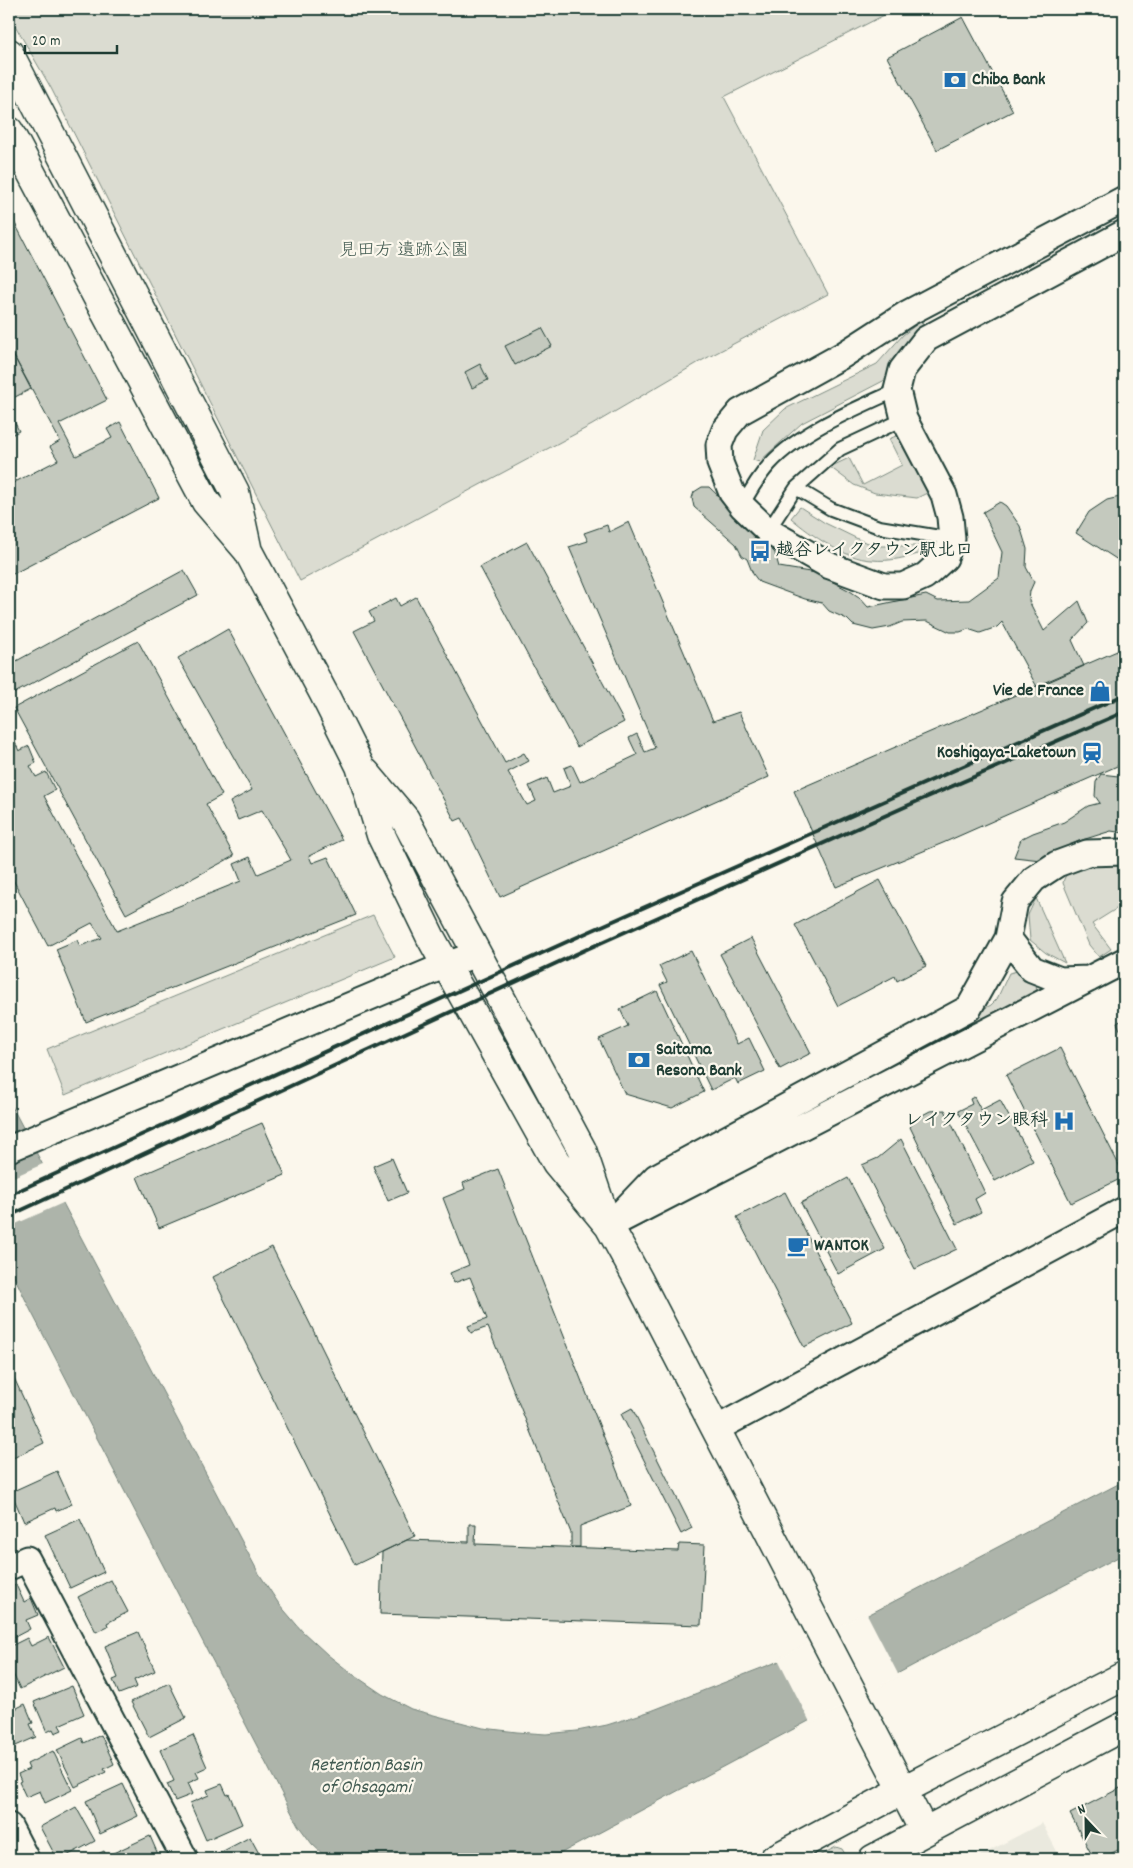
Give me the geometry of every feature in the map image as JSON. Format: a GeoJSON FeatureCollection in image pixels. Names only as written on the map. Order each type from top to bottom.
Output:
{"type":"FeatureCollection","features":[{"type":"Feature","properties":{"kind":"street"},"geometry":{"type":"LineString","coordinates":[[9,53],[235,492],[248,551]]}},
{"type":"Feature","properties":{"kind":"street"},"geometry":{"type":"LineString","coordinates":[[9,131],[206,502],[248,551],[360,766],[381,835],[431,938],[556,1162],[609,1226]]}},
{"type":"Feature","properties":{"kind":"street"},"geometry":{"type":"LineString","coordinates":[[1124,199],[908,313],[843,354],[740,412],[725,430],[718,445],[720,462],[732,492],[742,506],[768,530],[830,566],[884,586],[904,586],[925,576],[945,558],[952,538],[950,517],[944,495],[904,419],[897,390],[902,370],[926,339],[1124,234]]}},
{"type":"Feature","properties":{"kind":"street"},"geometry":{"type":"LineString","coordinates":[[360,766],[405,819],[582,1150],[609,1226],[924,1831]]}},
{"type":"Feature","properties":{"kind":"street"},"geometry":{"type":"LineString","coordinates":[[609,1226],[656,1177],[969,1008],[1008,938],[1015,902],[1034,879],[1057,864],[1087,853],[1124,852]]}},
{"type":"Feature","properties":{"kind":"street"},"geometry":{"type":"LineString","coordinates":[[1008,938],[1032,968],[1060,980],[1092,979]]}},
{"type":"Feature","properties":{"kind":"street"},"geometry":{"type":"LineString","coordinates":[[9,1149],[446,965],[477,954]]}},
{"type":"Feature","properties":{"kind":"street"},"geometry":{"type":"LineString","coordinates":[[609,1226],[1124,961]]}},
{"type":"Feature","properties":{"kind":"street"},"geometry":{"type":"LineString","coordinates":[[716,1429],[1124,1210]]}},
{"type":"Feature","properties":{"kind":"street"},"geometry":{"type":"LineString","coordinates":[[9,1567],[27,1559],[185,1859]]}},
{"type":"Feature","properties":{"kind":"street"},"geometry":{"type":"LineString","coordinates":[[774,1859],[1124,1676]]}},
{"type":"Feature","properties":{"kind":"street"},"geometry":{"type":"LineString","coordinates":[[873,1859],[1124,1726]]}},
{"type":"Feature","properties":{"kind":"street"},"geometry":{"type":"LineString","coordinates":[[9,1826],[26,1859]]}},
{"type":"Feature","properties":{"kind":"lane"},"geometry":{"type":"LineString","coordinates":[[742,506],[771,463],[789,447],[852,411],[897,390]]}},
{"type":"Feature","properties":{"kind":"lane"},"geometry":{"type":"LineString","coordinates":[[768,530],[796,488],[840,449],[904,419]]}},
{"type":"Feature","properties":{"kind":"lane"},"geometry":{"type":"LineString","coordinates":[[796,488],[831,510],[879,527],[952,538]]}},
{"type":"Feature","properties":{"kind":"shaded area"},"geometry":{"type":"Polygon","coordinates":[[[1042,1823],[1061,1859],[974,1859],[1042,1823]]]}},
{"type":"Feature","properties":{"kind":"green space","name":"見田方 遺跡公園"},"geometry":{"type":"Polygon","coordinates":[[[9,9],[896,9],[724,97],[828,294],[701,361],[592,425],[300,581],[51,88],[9,15],[9,9]]]}},
{"type":"Feature","properties":{"kind":"green space"},"geometry":{"type":"Polygon","coordinates":[[[921,321],[927,331],[892,364],[885,380],[802,423],[759,462],[753,460],[763,430],[785,409],[877,364],[903,335],[921,321]]]}},
{"type":"Feature","properties":{"kind":"green space"},"geometry":{"type":"Polygon","coordinates":[[[903,433],[931,491],[917,498],[875,493],[854,485],[830,467],[849,458],[863,485],[902,465],[889,439],[903,433]]]}},
{"type":"Feature","properties":{"kind":"green space"},"geometry":{"type":"Polygon","coordinates":[[[800,507],[825,523],[862,541],[878,546],[924,546],[925,552],[892,560],[862,559],[829,545],[808,532],[791,518],[800,507]]]}},
{"type":"Feature","properties":{"kind":"green space"},"geometry":{"type":"Polygon","coordinates":[[[1103,862],[1124,868],[1124,904],[1092,924],[1111,949],[1099,957],[1089,945],[1063,883],[1065,877],[1073,869],[1103,862]]]}},
{"type":"Feature","properties":{"kind":"green space"},"geometry":{"type":"Polygon","coordinates":[[[1036,898],[1065,963],[1046,953],[1030,940],[1028,915],[1036,898]]]}},
{"type":"Feature","properties":{"kind":"green space"},"geometry":{"type":"Polygon","coordinates":[[[373,915],[395,957],[65,1095],[47,1049],[373,915]]]}},
{"type":"Feature","properties":{"kind":"green space"},"geometry":{"type":"Polygon","coordinates":[[[1022,970],[1036,982],[1037,996],[919,1059],[913,1047],[991,1005],[997,999],[1009,973],[1022,970]]]}},
{"type":"Feature","properties":{"kind":"green space"},"geometry":{"type":"Polygon","coordinates":[[[836,1847],[842,1849],[845,1854],[842,1859],[813,1859],[836,1847]]]}},
{"type":"Feature","properties":{"kind":"water","name":"Retention Basin of Ohsagami"},"geometry":{"type":"Polygon","coordinates":[[[9,1101],[258,1572],[279,1604],[302,1631],[328,1655],[382,1694],[411,1709],[483,1728],[546,1734],[577,1731],[607,1725],[651,1711],[782,1660],[1124,1481],[1124,1554],[550,1859],[328,1859],[312,1844],[298,1825],[9,1266],[9,1101]]]}},
{"type":"Feature","properties":{"kind":"pier"},"geometry":{"type":"Polygon","coordinates":[[[45,1163],[65,1202],[9,1227],[9,1179],[45,1163]]]}},
{"type":"Feature","properties":{"kind":"pier"},"geometry":{"type":"Polygon","coordinates":[[[866,1612],[899,1676],[811,1724],[778,1659],[866,1612]]]}},
{"type":"Feature","properties":{"kind":"building"},"geometry":{"type":"Polygon","coordinates":[[[963,17],[1013,111],[937,150],[887,57],[963,17]]]}},
{"type":"Feature","properties":{"kind":"building"},"geometry":{"type":"Polygon","coordinates":[[[9,212],[107,400],[59,424],[76,456],[112,438],[107,429],[120,422],[159,498],[9,576],[9,485],[58,460],[50,447],[60,441],[9,347],[9,212]]]}},
{"type":"Feature","properties":{"kind":"building"},"geometry":{"type":"Polygon","coordinates":[[[542,328],[552,346],[515,365],[505,346],[542,328]]]}},
{"type":"Feature","properties":{"kind":"building"},"geometry":{"type":"Polygon","coordinates":[[[9,347],[31,389],[9,400],[9,347]]]}},
{"type":"Feature","properties":{"kind":"building"},"geometry":{"type":"Polygon","coordinates":[[[480,364],[488,380],[472,388],[465,372],[480,364]]]}},
{"type":"Feature","properties":{"kind":"building"},"geometry":{"type":"Polygon","coordinates":[[[11,415],[19,431],[9,436],[9,416],[11,415]]]}},
{"type":"Feature","properties":{"kind":"building"},"geometry":{"type":"Polygon","coordinates":[[[1124,461],[1124,474],[1119,464],[1124,461]]]}},
{"type":"Feature","properties":{"kind":"building"},"geometry":{"type":"Polygon","coordinates":[[[702,487],[709,487],[755,531],[775,553],[779,567],[816,573],[850,591],[868,607],[926,595],[938,601],[969,600],[999,578],[1002,552],[983,512],[1000,502],[1006,506],[1020,526],[1027,549],[1026,567],[1034,582],[1030,591],[1029,601],[1044,631],[1079,601],[1088,623],[1072,640],[1084,666],[1037,687],[1002,622],[997,627],[980,633],[968,629],[960,632],[950,632],[927,621],[902,622],[890,627],[873,630],[853,625],[847,619],[829,611],[822,603],[805,599],[759,582],[753,574],[747,559],[742,556],[736,544],[694,507],[692,498],[694,492],[702,487]]]}},
{"type":"Feature","properties":{"kind":"building"},"geometry":{"type":"Polygon","coordinates":[[[1124,496],[1124,564],[1076,533],[1089,512],[1107,500],[1124,496]]]}},
{"type":"Feature","properties":{"kind":"building"},"geometry":{"type":"Polygon","coordinates":[[[629,522],[713,721],[739,712],[769,777],[500,897],[462,818],[455,821],[354,631],[374,621],[369,612],[396,598],[400,606],[416,597],[505,763],[524,753],[529,761],[508,772],[527,805],[536,801],[529,786],[547,778],[553,793],[571,786],[564,768],[572,765],[580,782],[637,755],[629,738],[637,734],[645,752],[655,748],[569,547],[588,541],[584,533],[607,525],[609,532],[629,522]]]}},
{"type":"Feature","properties":{"kind":"building"},"geometry":{"type":"Polygon","coordinates":[[[527,542],[624,722],[577,747],[480,567],[527,542]]]}},
{"type":"Feature","properties":{"kind":"building"},"geometry":{"type":"Polygon","coordinates":[[[184,570],[198,595],[9,696],[9,665],[184,570]]]}},
{"type":"Feature","properties":{"kind":"building"},"geometry":{"type":"Polygon","coordinates":[[[228,629],[342,840],[309,856],[312,863],[328,857],[356,915],[86,1022],[56,949],[77,940],[80,946],[102,938],[92,923],[48,946],[9,872],[9,730],[19,751],[29,746],[36,763],[30,766],[36,777],[46,772],[55,790],[44,796],[117,931],[241,881],[234,864],[250,857],[258,874],[291,860],[262,810],[238,820],[230,802],[252,790],[178,658],[228,629]]]}},
{"type":"Feature","properties":{"kind":"building"},"geometry":{"type":"Polygon","coordinates":[[[138,641],[222,795],[206,804],[234,856],[126,914],[14,708],[138,641]]]}},
{"type":"Feature","properties":{"kind":"building"},"geometry":{"type":"Polygon","coordinates":[[[1124,648],[1124,763],[943,843],[836,887],[794,791],[1124,648]]]}},
{"type":"Feature","properties":{"kind":"building"},"geometry":{"type":"Polygon","coordinates":[[[1101,774],[1118,776],[1124,780],[1124,833],[1111,831],[1079,841],[1041,860],[1014,857],[1021,839],[1064,822],[1088,806],[1100,803],[1095,796],[1096,782],[1101,774]]]}},
{"type":"Feature","properties":{"kind":"building"},"geometry":{"type":"Polygon","coordinates":[[[880,880],[926,966],[897,981],[895,976],[838,1006],[795,925],[880,880]]]}},
{"type":"Feature","properties":{"kind":"building"},"geometry":{"type":"Polygon","coordinates":[[[751,938],[811,1053],[780,1069],[720,954],[751,938]]]}},
{"type":"Feature","properties":{"kind":"building"},"geometry":{"type":"Polygon","coordinates":[[[691,951],[737,1044],[749,1038],[765,1071],[738,1084],[735,1078],[711,1090],[660,985],[667,982],[659,966],[691,951]]]}},
{"type":"Feature","properties":{"kind":"building"},"geometry":{"type":"Polygon","coordinates":[[[657,991],[704,1092],[672,1108],[625,1094],[599,1039],[628,1026],[620,1009],[657,991]]]}},
{"type":"Feature","properties":{"kind":"building"},"geometry":{"type":"Polygon","coordinates":[[[1124,1019],[1124,1038],[1117,1023],[1124,1019]]]}},
{"type":"Feature","properties":{"kind":"building"},"geometry":{"type":"Polygon","coordinates":[[[1060,1048],[1124,1175],[1124,1177],[1071,1203],[1006,1075],[1060,1048]]]}},
{"type":"Feature","properties":{"kind":"building"},"geometry":{"type":"Polygon","coordinates":[[[974,1097],[981,1110],[1000,1100],[1033,1161],[995,1181],[958,1111],[972,1104],[970,1099],[974,1097]]]}},
{"type":"Feature","properties":{"kind":"building"},"geometry":{"type":"Polygon","coordinates":[[[945,1110],[985,1193],[975,1199],[981,1212],[957,1224],[910,1127],[917,1118],[930,1111],[945,1110]]]}},
{"type":"Feature","properties":{"kind":"building"},"geometry":{"type":"Polygon","coordinates":[[[262,1123],[285,1175],[159,1228],[137,1177],[262,1123]]]}},
{"type":"Feature","properties":{"kind":"building"},"geometry":{"type":"Polygon","coordinates":[[[901,1139],[957,1249],[915,1269],[862,1165],[878,1158],[901,1139]]]}},
{"type":"Feature","properties":{"kind":"building"},"geometry":{"type":"Polygon","coordinates":[[[392,1158],[407,1193],[388,1201],[373,1166],[392,1158]]]}},
{"type":"Feature","properties":{"kind":"building"},"geometry":{"type":"Polygon","coordinates":[[[498,1169],[631,1506],[580,1526],[580,1547],[571,1547],[571,1533],[488,1327],[471,1333],[468,1326],[487,1319],[470,1277],[454,1283],[450,1273],[469,1265],[443,1198],[465,1189],[463,1183],[498,1169]]]}},
{"type":"Feature","properties":{"kind":"building"},"geometry":{"type":"Polygon","coordinates":[[[848,1178],[885,1249],[838,1274],[801,1203],[848,1178]]]}},
{"type":"Feature","properties":{"kind":"building"},"geometry":{"type":"Polygon","coordinates":[[[785,1192],[852,1323],[804,1347],[737,1217],[785,1192]]]}},
{"type":"Feature","properties":{"kind":"building"},"geometry":{"type":"Polygon","coordinates":[[[272,1247],[415,1536],[355,1565],[213,1277],[272,1247]]]}},
{"type":"Feature","properties":{"kind":"building"},"geometry":{"type":"Polygon","coordinates":[[[9,1367],[44,1443],[9,1460],[9,1367]]]}},
{"type":"Feature","properties":{"kind":"building"},"geometry":{"type":"Polygon","coordinates":[[[632,1408],[692,1528],[681,1534],[621,1414],[632,1408]]]}},
{"type":"Feature","properties":{"kind":"building"},"geometry":{"type":"Polygon","coordinates":[[[57,1471],[72,1504],[56,1511],[55,1508],[24,1522],[11,1492],[57,1471]]]}},
{"type":"Feature","properties":{"kind":"building"},"geometry":{"type":"Polygon","coordinates":[[[80,1519],[104,1572],[70,1588],[45,1535],[80,1519]]]}},
{"type":"Feature","properties":{"kind":"building"},"geometry":{"type":"Polygon","coordinates":[[[469,1524],[476,1524],[475,1544],[678,1551],[679,1544],[705,1545],[701,1625],[380,1614],[382,1552],[407,1540],[469,1542],[469,1524]]]}},
{"type":"Feature","properties":{"kind":"building"},"geometry":{"type":"Polygon","coordinates":[[[111,1580],[128,1612],[107,1623],[108,1626],[96,1632],[78,1597],[111,1580]]]}},
{"type":"Feature","properties":{"kind":"building"},"geometry":{"type":"Polygon","coordinates":[[[16,1585],[24,1602],[31,1598],[38,1615],[26,1620],[30,1629],[9,1640],[9,1588],[16,1585]]]}},
{"type":"Feature","properties":{"kind":"building"},"geometry":{"type":"Polygon","coordinates":[[[138,1632],[155,1671],[134,1680],[137,1687],[119,1694],[113,1680],[118,1678],[105,1646],[138,1632]]]}},
{"type":"Feature","properties":{"kind":"building"},"geometry":{"type":"Polygon","coordinates":[[[49,1637],[64,1667],[20,1689],[9,1665],[9,1647],[27,1638],[31,1646],[49,1637]]]}},
{"type":"Feature","properties":{"kind":"building"},"geometry":{"type":"Polygon","coordinates":[[[169,1683],[186,1718],[149,1737],[131,1702],[169,1683]]]}},
{"type":"Feature","properties":{"kind":"building"},"geometry":{"type":"Polygon","coordinates":[[[72,1686],[84,1714],[59,1725],[62,1730],[55,1733],[53,1729],[47,1732],[34,1702],[72,1686]]]}},
{"type":"Feature","properties":{"kind":"building"},"geometry":{"type":"Polygon","coordinates":[[[25,1704],[33,1723],[30,1724],[36,1737],[9,1749],[9,1712],[25,1704]]]}},
{"type":"Feature","properties":{"kind":"building"},"geometry":{"type":"Polygon","coordinates":[[[101,1735],[114,1764],[104,1769],[106,1772],[75,1787],[57,1750],[82,1738],[84,1743],[101,1735]]]}},
{"type":"Feature","properties":{"kind":"building"},"geometry":{"type":"Polygon","coordinates":[[[193,1735],[207,1767],[196,1772],[199,1778],[188,1783],[193,1794],[175,1801],[167,1784],[174,1781],[160,1750],[193,1735]]]}},
{"type":"Feature","properties":{"kind":"building"},"geometry":{"type":"Polygon","coordinates":[[[53,1751],[72,1790],[45,1803],[40,1791],[26,1797],[19,1782],[21,1781],[18,1774],[29,1769],[27,1764],[53,1751]]]}},
{"type":"Feature","properties":{"kind":"building"},"geometry":{"type":"Polygon","coordinates":[[[123,1784],[138,1816],[100,1834],[86,1801],[123,1784]]]}},
{"type":"Feature","properties":{"kind":"building"},"geometry":{"type":"Polygon","coordinates":[[[222,1784],[227,1795],[229,1794],[242,1824],[206,1840],[190,1803],[209,1795],[207,1790],[222,1784]]]}},
{"type":"Feature","properties":{"kind":"building"},"geometry":{"type":"Polygon","coordinates":[[[1124,1786],[1124,1847],[1100,1859],[1094,1859],[1070,1814],[1124,1786]]]}},
{"type":"Feature","properties":{"kind":"building"},"geometry":{"type":"Polygon","coordinates":[[[76,1807],[95,1841],[61,1859],[57,1859],[40,1827],[76,1807]]]}},
{"type":"Feature","properties":{"kind":"building"},"geometry":{"type":"Polygon","coordinates":[[[150,1836],[160,1859],[114,1859],[111,1854],[150,1836]]]}},
{"type":"Feature","properties":{"kind":"building"},"geometry":{"type":"Polygon","coordinates":[[[250,1837],[262,1859],[208,1859],[250,1837]]]}},
{"type":"Feature","properties":{"kind":"building"},"geometry":{"type":"Polygon","coordinates":[[[104,1851],[108,1859],[88,1859],[104,1851]]]}},
{"type":"Feature","properties":{"kind":"railway"},"geometry":{"type":"LineString","coordinates":[[9,1195],[584,934],[1124,695]]}},
{"type":"Feature","properties":{"kind":"railway"},"geometry":{"type":"LineString","coordinates":[[9,1216],[587,949],[918,801],[1124,712]]}},
{"type":"Feature","properties":{"kind":"place","name":"Chiba Bank"},"geometry":{"type":"Point","coordinates":[955,80]}},
{"type":"Feature","properties":{"kind":"place","name":"越谷レイクタウン駅北口"},"geometry":{"type":"Point","coordinates":[760,551]}},
{"type":"Feature","properties":{"kind":"place","name":"Vie de France"},"geometry":{"type":"Point","coordinates":[1100,691]}},
{"type":"Feature","properties":{"kind":"place","name":"Koshigaya-Laketown"},"geometry":{"type":"Point","coordinates":[1092,753]}},
{"type":"Feature","properties":{"kind":"place","name":"Saitama Resona Bank"},"geometry":{"type":"Point","coordinates":[639,1060]}},
{"type":"Feature","properties":{"kind":"place","name":"レイクタウン眼科"},"geometry":{"type":"Point","coordinates":[1064,1121]}},
{"type":"Feature","properties":{"kind":"place","name":"WANTOK"},"geometry":{"type":"Point","coordinates":[798,1246]}}]}
